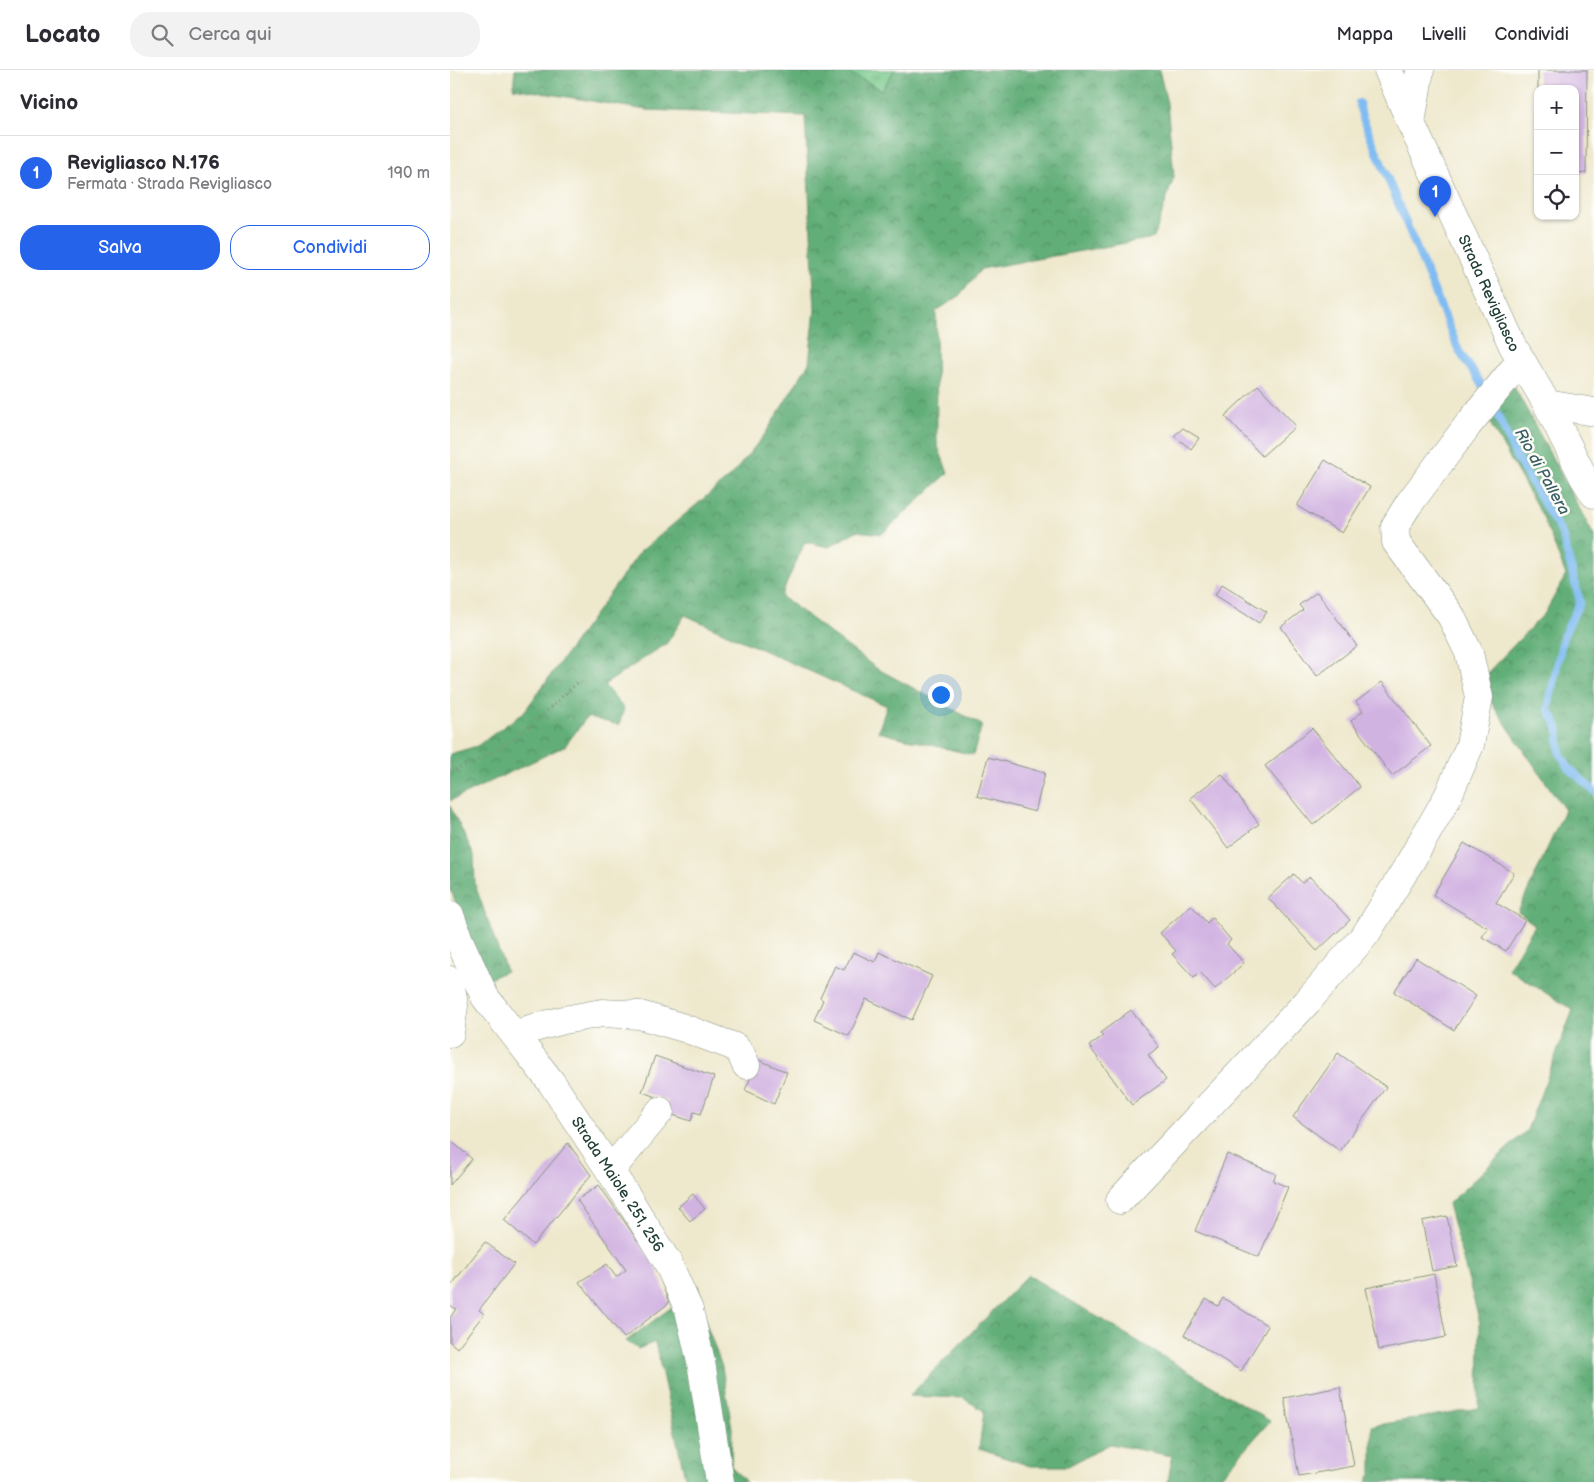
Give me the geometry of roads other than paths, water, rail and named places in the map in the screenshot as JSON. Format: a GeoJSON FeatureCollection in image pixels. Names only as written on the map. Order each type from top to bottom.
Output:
{"type":"FeatureCollection","features":[{"type":"Feature","properties":{"kind":"street"},"geometry":{"type":"LineString","coordinates":[[1411,123],[1420,70]]}},
{"type":"Feature","properties":{"kind":"street","name":"Strada Revigliasco"},"geometry":{"type":"LineString","coordinates":[[1392,78],[1521,360],[1547,404],[1582,476],[1594,494]]}},
{"type":"Feature","properties":{"kind":"street"},"geometry":{"type":"LineString","coordinates":[[1120,1200],[1307,1002],[1366,934],[1448,796],[1470,744],[1479,698],[1468,653],[1454,624],[1414,564],[1396,542],[1395,526],[1408,505],[1452,447],[1521,360]]}},
{"type":"Feature","properties":{"kind":"street"},"geometry":{"type":"LineString","coordinates":[[1547,404],[1594,412]]}},
{"type":"Feature","properties":{"kind":"street","name":"Strada Maiole, 251, 256"},"geometry":{"type":"LineString","coordinates":[[450,915],[459,940],[485,996],[551,1082],[610,1170],[668,1263],[689,1310],[701,1362],[720,1482]]}},
{"type":"Feature","properties":{"kind":"street"},"geometry":{"type":"LineString","coordinates":[[450,980],[454,1006],[450,1033]]}},
{"type":"Feature","properties":{"kind":"street"},"geometry":{"type":"LineString","coordinates":[[517,1038],[530,1029],[564,1020],[602,1013],[640,1015],[684,1028],[735,1047],[741,1054],[746,1066]]}},
{"type":"Feature","properties":{"kind":"street"},"geometry":{"type":"LineString","coordinates":[[610,1170],[660,1111]]}},
{"type":"Feature","properties":{"kind":"waterway","name":"Rio di Pallera"},"geometry":{"type":"LineString","coordinates":[[1359,103],[1362,116],[1459,351],[1484,388]]}},
{"type":"Feature","properties":{"kind":"waterway","name":"Rio di Pallera"},"geometry":{"type":"LineString","coordinates":[[1496,411],[1515,455],[1562,534],[1580,602],[1563,637],[1548,709],[1558,727],[1560,753],[1569,768],[1594,791]]}},
{"type":"Feature","properties":{"kind":"place","name":"Revigliasco N.176"},"geometry":{"type":"Point","coordinates":[1435,217]}}]}
